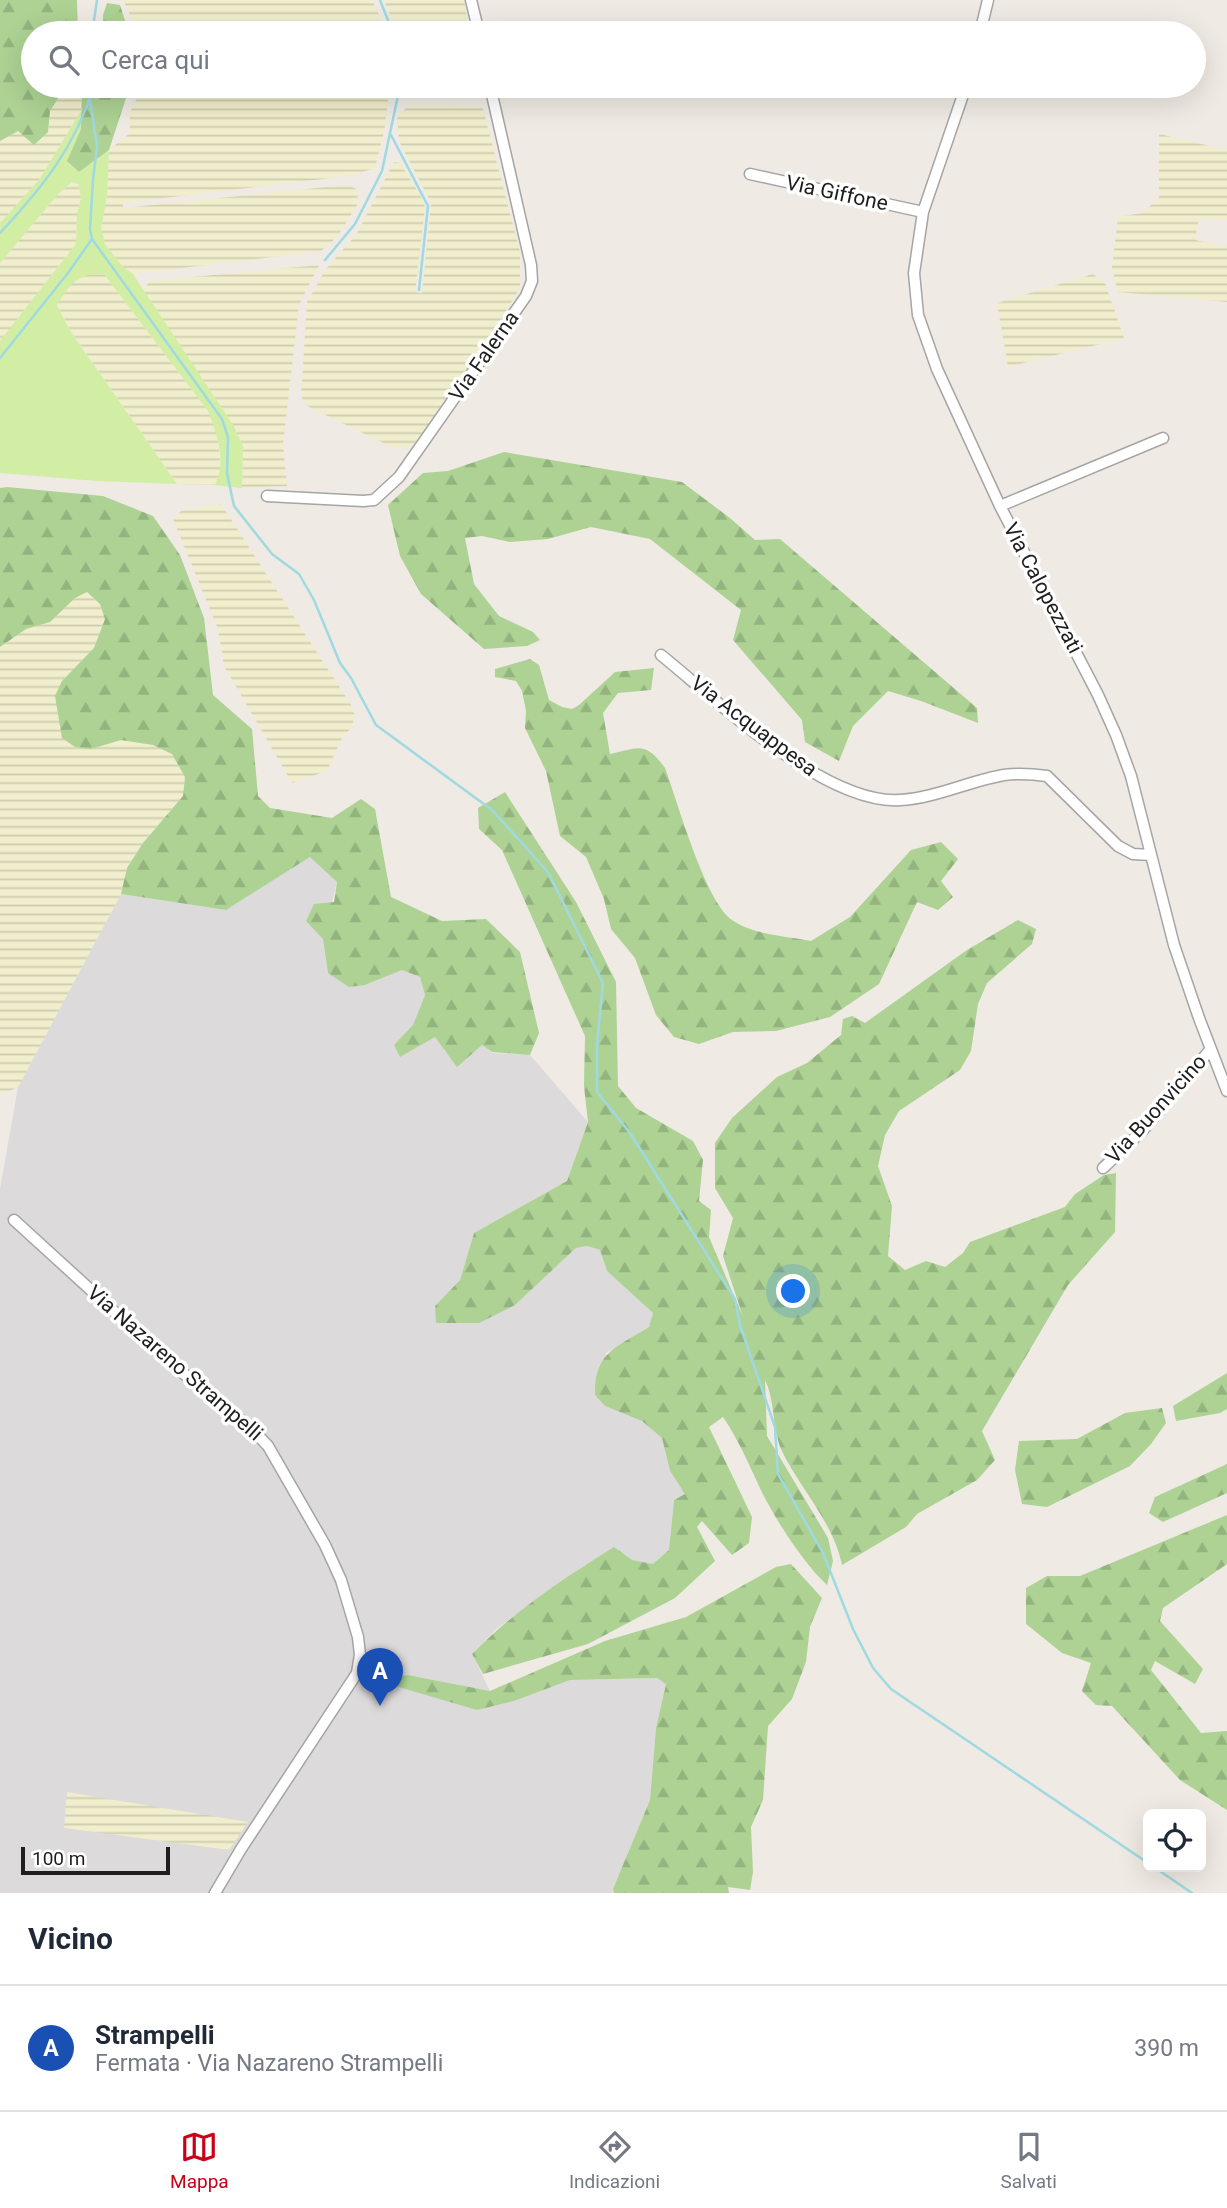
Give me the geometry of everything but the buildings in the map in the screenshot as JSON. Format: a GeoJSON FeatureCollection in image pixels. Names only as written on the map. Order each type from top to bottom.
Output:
{"type":"FeatureCollection","features":[{"type":"Feature","properties":{"kind":"street"},"geometry":{"type":"LineString","coordinates":[[471,0],[476,21]]}},
{"type":"Feature","properties":{"kind":"street"},"geometry":{"type":"LineString","coordinates":[[983,21],[988,0]]}},
{"type":"Feature","properties":{"kind":"street","name":"Via Falerna"},"geometry":{"type":"LineString","coordinates":[[267,496],[374,500],[399,477],[526,296],[532,281],[531,265],[493,98]]}},
{"type":"Feature","properties":{"kind":"street","name":"Via Calopezzati"},"geometry":{"type":"LineString","coordinates":[[962,98],[923,212],[915,273],[918,315],[937,369],[1000,506],[1112,724],[1130,776],[1174,945],[1227,1091]]}},
{"type":"Feature","properties":{"kind":"street","name":"Via Giffone"},"geometry":{"type":"LineString","coordinates":[[750,174],[923,212]]}},
{"type":"Feature","properties":{"kind":"street"},"geometry":{"type":"LineString","coordinates":[[1000,506],[1163,438]]}},
{"type":"Feature","properties":{"kind":"street","name":"Via Acquappesa"},"geometry":{"type":"LineString","coordinates":[[661,655],[792,759],[851,792],[874,798],[901,800],[1006,775],[1047,776],[1118,845],[1133,854],[1151,855]]}},
{"type":"Feature","properties":{"kind":"street","name":"Via Buonvicino"},"geometry":{"type":"LineString","coordinates":[[1103,1168],[1143,1130],[1210,1050]]}},
{"type":"Feature","properties":{"kind":"street","name":"Via Nazareno Strampelli"},"geometry":{"type":"LineString","coordinates":[[13,1220],[173,1365],[264,1440],[281,1465],[325,1545],[351,1608],[360,1655],[355,1679],[241,1849],[215,1893]]}},
{"type":"Feature","properties":{"kind":"shaded area"},"geometry":{"type":"Polygon","coordinates":[[[123,0],[372,0],[382,21],[133,21],[123,0]]]}},
{"type":"Feature","properties":{"kind":"shaded area"},"geometry":{"type":"Polygon","coordinates":[[[384,0],[464,0],[467,19],[465,21],[392,21],[384,0]]]}},
{"type":"Feature","properties":{"kind":"shaded area"},"geometry":{"type":"Polygon","coordinates":[[[58,98],[82,98],[81,111],[39,180],[0,223],[0,141],[18,131],[34,144],[48,132],[50,111],[58,98]]]}},
{"type":"Feature","properties":{"kind":"shaded area"},"geometry":{"type":"Polygon","coordinates":[[[137,98],[388,98],[375,168],[348,176],[123,203],[123,208],[346,185],[355,188],[358,193],[357,205],[337,237],[321,251],[133,274],[123,267],[105,244],[101,227],[107,196],[109,150],[130,133],[130,112],[137,98]]]}},
{"type":"Feature","properties":{"kind":"shaded area"},"geometry":{"type":"Polygon","coordinates":[[[410,105],[478,106],[483,109],[520,252],[520,288],[488,340],[418,440],[408,447],[394,448],[309,407],[301,397],[307,302],[326,269],[356,235],[394,162],[400,163],[425,207],[415,292],[422,293],[431,203],[399,141],[397,116],[410,105]]]}},
{"type":"Feature","properties":{"kind":"shaded area"},"geometry":{"type":"Polygon","coordinates":[[[1159,134],[1227,150],[1227,220],[1199,218],[1195,240],[1227,247],[1227,302],[1118,292],[1112,267],[1118,217],[1142,213],[1159,198],[1159,134]]]}},
{"type":"Feature","properties":{"kind":"shaded area"},"geometry":{"type":"Polygon","coordinates":[[[72,182],[78,184],[81,198],[77,214],[76,244],[0,341],[0,263],[59,193],[72,182]]]}},
{"type":"Feature","properties":{"kind":"shaded area"},"geometry":{"type":"Polygon","coordinates":[[[319,265],[299,305],[283,444],[287,486],[242,488],[243,446],[233,425],[143,290],[150,281],[319,265]]]}},
{"type":"Feature","properties":{"kind":"shaded area"},"geometry":{"type":"Polygon","coordinates":[[[87,273],[104,274],[208,411],[218,437],[221,474],[215,485],[177,484],[70,330],[57,305],[69,285],[87,273]]]}},
{"type":"Feature","properties":{"kind":"shaded area"},"geometry":{"type":"Polygon","coordinates":[[[1093,274],[1105,283],[1124,338],[1008,367],[997,303],[1093,274]]]}},
{"type":"Feature","properties":{"kind":"shaded area"},"geometry":{"type":"Polygon","coordinates":[[[221,504],[351,705],[355,716],[327,771],[292,783],[224,666],[218,629],[173,519],[181,511],[221,504]]]}},
{"type":"Feature","properties":{"kind":"shaded area"},"geometry":{"type":"Polygon","coordinates":[[[86,592],[100,604],[105,619],[94,648],[62,681],[91,749],[122,740],[153,745],[172,754],[185,777],[183,796],[143,843],[127,868],[121,894],[18,1087],[0,1095],[0,647],[26,629],[50,622],[75,598],[86,592]]]}},
{"type":"Feature","properties":{"kind":"shaded area"},"geometry":{"type":"Polygon","coordinates":[[[310,856],[337,882],[323,938],[328,973],[365,985],[402,970],[420,977],[425,995],[413,1025],[395,1045],[400,1057],[436,1036],[446,1053],[482,1045],[492,1053],[530,1055],[588,1122],[567,1181],[474,1233],[460,1280],[435,1306],[515,1305],[576,1248],[586,1246],[600,1250],[607,1271],[653,1313],[649,1327],[606,1353],[605,1406],[642,1421],[662,1438],[670,1471],[685,1494],[674,1500],[669,1550],[653,1565],[632,1560],[585,1565],[496,1629],[472,1654],[490,1691],[408,1675],[477,1710],[514,1701],[570,1680],[656,1678],[666,1683],[656,1728],[650,1800],[613,1889],[614,1893],[0,1893],[0,1189],[18,1087],[121,894],[226,910],[310,856]]]}},
{"type":"Feature","properties":{"kind":"shaded area"},"geometry":{"type":"Polygon","coordinates":[[[67,1792],[248,1822],[229,1850],[64,1828],[67,1792]]]}},
{"type":"Feature","properties":{"kind":"green space"},"geometry":{"type":"Polygon","coordinates":[[[0,0],[77,0],[78,21],[21,21],[21,98],[58,98],[50,111],[48,132],[34,145],[18,131],[0,141],[0,0]]]}},
{"type":"Feature","properties":{"kind":"green space"},"geometry":{"type":"Polygon","coordinates":[[[107,3],[120,5],[125,21],[103,21],[107,3]]]}},
{"type":"Feature","properties":{"kind":"green space"},"geometry":{"type":"Polygon","coordinates":[[[82,98],[126,98],[109,150],[79,172],[67,161],[81,129],[82,98]]]}},
{"type":"Feature","properties":{"kind":"green space"},"geometry":{"type":"Polygon","coordinates":[[[81,111],[81,129],[67,161],[79,172],[109,150],[107,196],[101,227],[105,244],[123,267],[133,274],[233,425],[243,446],[242,488],[215,485],[219,476],[220,458],[208,411],[104,274],[87,275],[75,281],[57,305],[70,331],[177,484],[0,473],[0,341],[76,244],[77,214],[81,198],[78,184],[72,182],[59,193],[0,263],[0,223],[39,180],[81,111]]]}},
{"type":"Feature","properties":{"kind":"green space"},"geometry":{"type":"Polygon","coordinates":[[[504,452],[682,482],[755,540],[780,539],[977,708],[978,723],[888,691],[853,726],[839,761],[805,742],[802,720],[733,640],[741,610],[650,539],[591,527],[548,539],[510,542],[482,536],[465,538],[474,584],[499,616],[533,632],[540,640],[527,646],[484,649],[421,594],[400,556],[388,505],[423,473],[448,471],[504,452]]]}},
{"type":"Feature","properties":{"kind":"green space"},"geometry":{"type":"Polygon","coordinates":[[[0,488],[103,496],[153,516],[180,555],[204,618],[213,695],[252,729],[258,796],[270,808],[332,818],[361,799],[375,809],[391,897],[442,921],[486,919],[520,952],[539,1033],[530,1055],[492,1052],[482,1045],[457,1067],[435,1037],[400,1057],[394,1045],[413,1025],[425,995],[420,977],[402,970],[365,985],[349,987],[328,973],[323,939],[306,921],[314,904],[334,902],[337,882],[310,857],[226,910],[121,894],[127,868],[143,843],[183,796],[185,777],[172,754],[153,745],[121,740],[91,749],[75,747],[62,738],[55,696],[62,681],[94,648],[105,619],[100,604],[87,592],[75,598],[50,622],[26,629],[0,647],[0,488]]]}},
{"type":"Feature","properties":{"kind":"green space"},"geometry":{"type":"Polygon","coordinates":[[[530,659],[539,665],[549,700],[572,709],[615,672],[654,668],[651,690],[618,693],[603,713],[610,754],[640,748],[652,753],[665,768],[702,873],[722,909],[740,925],[760,932],[811,941],[850,917],[911,850],[941,842],[958,859],[941,881],[953,897],[938,910],[917,902],[879,984],[830,1017],[776,1031],[733,1032],[699,1044],[674,1037],[656,1015],[635,958],[611,929],[604,899],[586,857],[560,836],[546,771],[525,728],[526,711],[522,691],[516,681],[495,677],[495,669],[530,659]]]}},
{"type":"Feature","properties":{"kind":"green space"},"geometry":{"type":"Polygon","coordinates":[[[505,792],[576,902],[616,982],[618,1086],[636,1108],[693,1141],[703,1160],[699,1201],[711,1210],[709,1237],[743,1317],[723,1256],[733,1218],[715,1188],[715,1143],[732,1118],[777,1077],[807,1063],[841,1035],[843,1019],[852,1016],[865,1023],[967,950],[1018,920],[1036,929],[1032,944],[987,983],[978,1004],[971,1051],[960,1070],[899,1111],[885,1135],[878,1166],[892,1206],[888,1256],[905,1270],[926,1261],[945,1267],[963,1253],[970,1242],[1065,1207],[1075,1194],[1104,1175],[1116,1173],[1115,1232],[1068,1285],[982,1431],[995,1460],[977,1480],[917,1514],[906,1527],[842,1565],[831,1534],[781,1449],[765,1380],[767,1436],[828,1538],[833,1561],[827,1585],[780,1525],[723,1417],[709,1427],[752,1517],[749,1543],[732,1555],[702,1521],[697,1527],[715,1561],[675,1598],[588,1644],[483,1674],[472,1654],[522,1610],[576,1571],[614,1547],[632,1560],[653,1564],[669,1550],[674,1500],[685,1494],[670,1471],[662,1438],[642,1421],[605,1406],[595,1395],[596,1381],[603,1360],[618,1346],[649,1327],[653,1313],[607,1271],[600,1250],[587,1246],[576,1248],[515,1305],[479,1323],[436,1323],[435,1306],[460,1280],[474,1233],[567,1181],[588,1122],[584,1086],[585,1036],[502,850],[479,829],[478,808],[505,792]]]}},
{"type":"Feature","properties":{"kind":"green space"},"geometry":{"type":"Polygon","coordinates":[[[1227,1373],[1227,1409],[1220,1413],[1176,1421],[1173,1406],[1227,1373]]]}},
{"type":"Feature","properties":{"kind":"green space"},"geometry":{"type":"Polygon","coordinates":[[[1162,1408],[1166,1423],[1130,1466],[1047,1507],[1022,1504],[1015,1470],[1019,1441],[1077,1439],[1125,1413],[1162,1408]]]}},
{"type":"Feature","properties":{"kind":"green space"},"geometry":{"type":"Polygon","coordinates":[[[1227,1464],[1227,1493],[1163,1522],[1149,1513],[1155,1497],[1227,1464]]]}},
{"type":"Feature","properties":{"kind":"green space"},"geometry":{"type":"Polygon","coordinates":[[[1227,1515],[1227,1564],[1163,1608],[1160,1621],[1203,1669],[1195,1684],[1155,1661],[1151,1670],[1201,1733],[1227,1731],[1227,1810],[1180,1780],[1112,1706],[1096,1705],[1082,1691],[1091,1663],[1062,1653],[1026,1624],[1026,1588],[1047,1576],[1080,1576],[1227,1515]]]}},
{"type":"Feature","properties":{"kind":"green space"},"geometry":{"type":"Polygon","coordinates":[[[791,1564],[822,1598],[810,1627],[806,1662],[792,1699],[768,1726],[763,1800],[751,1827],[753,1872],[750,1890],[728,1887],[729,1893],[614,1893],[613,1889],[650,1800],[656,1728],[666,1684],[657,1678],[570,1680],[514,1701],[477,1710],[392,1685],[394,1678],[408,1675],[490,1691],[605,1641],[686,1617],[776,1567],[791,1564]]]}},
{"type":"Feature","properties":{"kind":"waterway"},"geometry":{"type":"LineString","coordinates":[[94,21],[97,0]]}},
{"type":"Feature","properties":{"kind":"waterway"},"geometry":{"type":"LineString","coordinates":[[380,0],[388,21]]}},
{"type":"Feature","properties":{"kind":"waterway"},"geometry":{"type":"LineString","coordinates":[[0,233],[56,165],[77,128],[90,98]]}},
{"type":"Feature","properties":{"kind":"waterway"},"geometry":{"type":"LineString","coordinates":[[325,260],[355,224],[382,171],[397,98]]}},
{"type":"Feature","properties":{"kind":"waterway"},"geometry":{"type":"LineString","coordinates":[[90,100],[97,146],[90,229],[92,239],[222,419],[228,437],[227,473],[234,506],[272,554],[299,574],[314,600],[340,663],[376,725],[492,810],[548,872],[603,983],[597,1045],[597,1092],[630,1133],[735,1299],[740,1325],[775,1427],[778,1474],[823,1553],[853,1629],[873,1668],[891,1689],[1143,1860]]}},
{"type":"Feature","properties":{"kind":"waterway"},"geometry":{"type":"LineString","coordinates":[[391,135],[428,206],[419,290]]}},
{"type":"Feature","properties":{"kind":"waterway"},"geometry":{"type":"LineString","coordinates":[[0,358],[92,239]]}},
{"type":"Feature","properties":{"kind":"waterway"},"geometry":{"type":"LineString","coordinates":[[1161,1872],[1192,1893]]}},
{"type":"Feature","properties":{"kind":"place","name":"Strampelli"},"geometry":{"type":"Point","coordinates":[380,1706]}}]}
